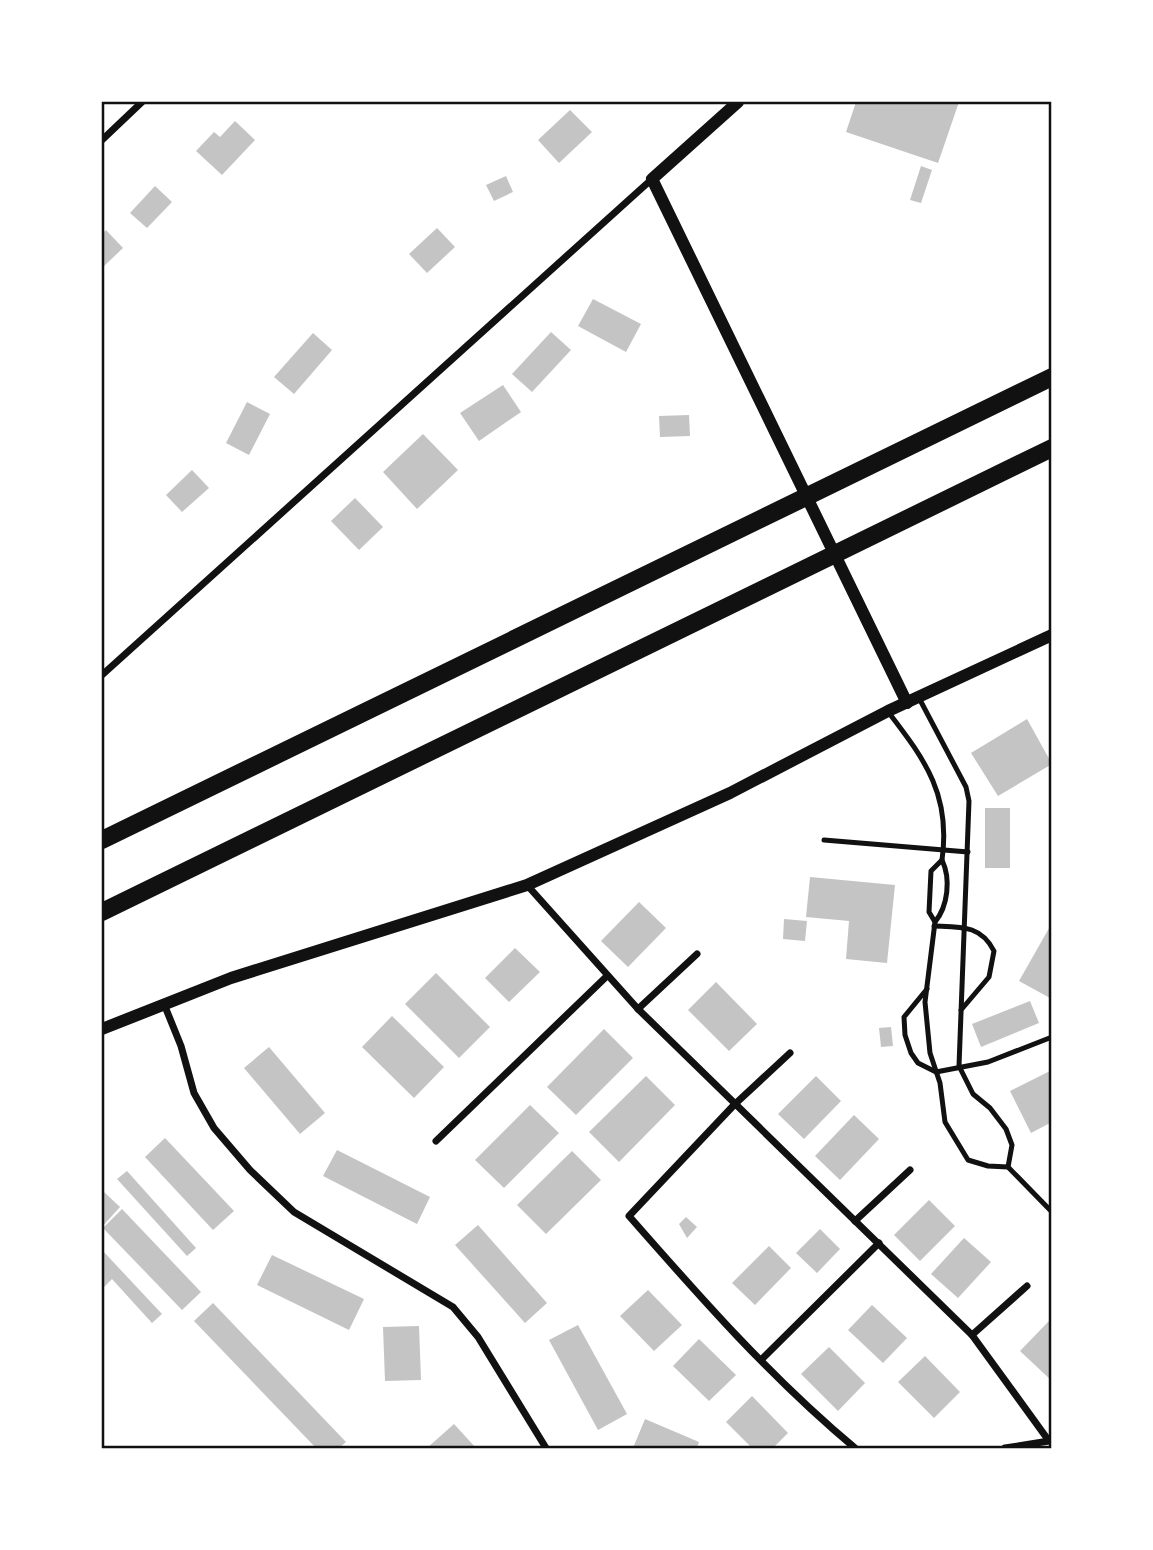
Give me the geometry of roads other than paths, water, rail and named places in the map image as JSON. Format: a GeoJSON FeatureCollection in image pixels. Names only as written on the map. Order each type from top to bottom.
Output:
{"type":"FeatureCollection","features":[{"type":"Feature","properties":{"kind":"highway"},"geometry":{"type":"LineString","coordinates":[[102,840],[1052,377]]}},
{"type":"Feature","properties":{"kind":"highway"},"geometry":{"type":"LineString","coordinates":[[102,912],[1052,448]]}},
{"type":"Feature","properties":{"kind":"street"},"geometry":{"type":"LineString","coordinates":[[102,140],[142,102]]}},
{"type":"Feature","properties":{"kind":"street"},"geometry":{"type":"LineString","coordinates":[[102,675],[738,102]]}},
{"type":"Feature","properties":{"kind":"street"},"geometry":{"type":"LineString","coordinates":[[652,179],[871,627],[913,701]]}},
{"type":"Feature","properties":{"kind":"street"},"geometry":{"type":"LineString","coordinates":[[102,1029],[230,978],[527,886],[730,793],[888,711],[1052,635]]}},
{"type":"Feature","properties":{"kind":"street"},"geometry":{"type":"LineString","coordinates":[[527,886],[638,1009],[733,1105],[972,1335],[1050,1442],[1005,1448]]}},
{"type":"Feature","properties":{"kind":"street"},"geometry":{"type":"LineString","coordinates":[[638,1009],[697,954]]}},
{"type":"Feature","properties":{"kind":"street"},"geometry":{"type":"LineString","coordinates":[[436,1141],[607,976]]}},
{"type":"Feature","properties":{"kind":"street"},"geometry":{"type":"LineString","coordinates":[[164,1004],[181,1046],[194,1093],[214,1128],[250,1170],[294,1212],[453,1307],[478,1337],[546,1448]]}},
{"type":"Feature","properties":{"kind":"street"},"geometry":{"type":"LineString","coordinates":[[790,1053],[733,1105],[629,1216],[710,1309],[804,1404],[855,1448]]}},
{"type":"Feature","properties":{"kind":"street"},"geometry":{"type":"LineString","coordinates":[[855,1221],[910,1170]]}},
{"type":"Feature","properties":{"kind":"street"},"geometry":{"type":"LineString","coordinates":[[761,1360],[879,1243]]}},
{"type":"Feature","properties":{"kind":"street"},"geometry":{"type":"LineString","coordinates":[[972,1335],[1027,1286]]}},
{"type":"Feature","properties":{"kind":"lane"},"geometry":{"type":"LineString","coordinates":[[913,701],[966,787],[967,927],[959,1066],[973,1094],[990,1108],[1006,1129],[1012,1145],[1008,1167]]}},
{"type":"Feature","properties":{"kind":"lane"},"geometry":{"type":"LineString","coordinates":[[888,711],[918,750],[940,797],[942,860],[947,871],[944,911],[935,924],[927,989],[930,1053],[945,1122],[968,1160],[988,1166],[1008,1167],[1052,1212]]}},
{"type":"Feature","properties":{"kind":"lane"},"geometry":{"type":"LineString","coordinates":[[824,841],[968,852]]}},
{"type":"Feature","properties":{"kind":"lane"},"geometry":{"type":"LineString","coordinates":[[935,924],[929,912],[931,871],[942,860]]}},
{"type":"Feature","properties":{"kind":"lane"},"geometry":{"type":"LineString","coordinates":[[935,924],[967,927],[982,933],[994,951],[994,963],[978,993],[961,1010]]}},
{"type":"Feature","properties":{"kind":"lane"},"geometry":{"type":"LineString","coordinates":[[927,989],[904,1017],[905,1035],[918,1063],[936,1072],[988,1062],[1052,1037]]}}]}
